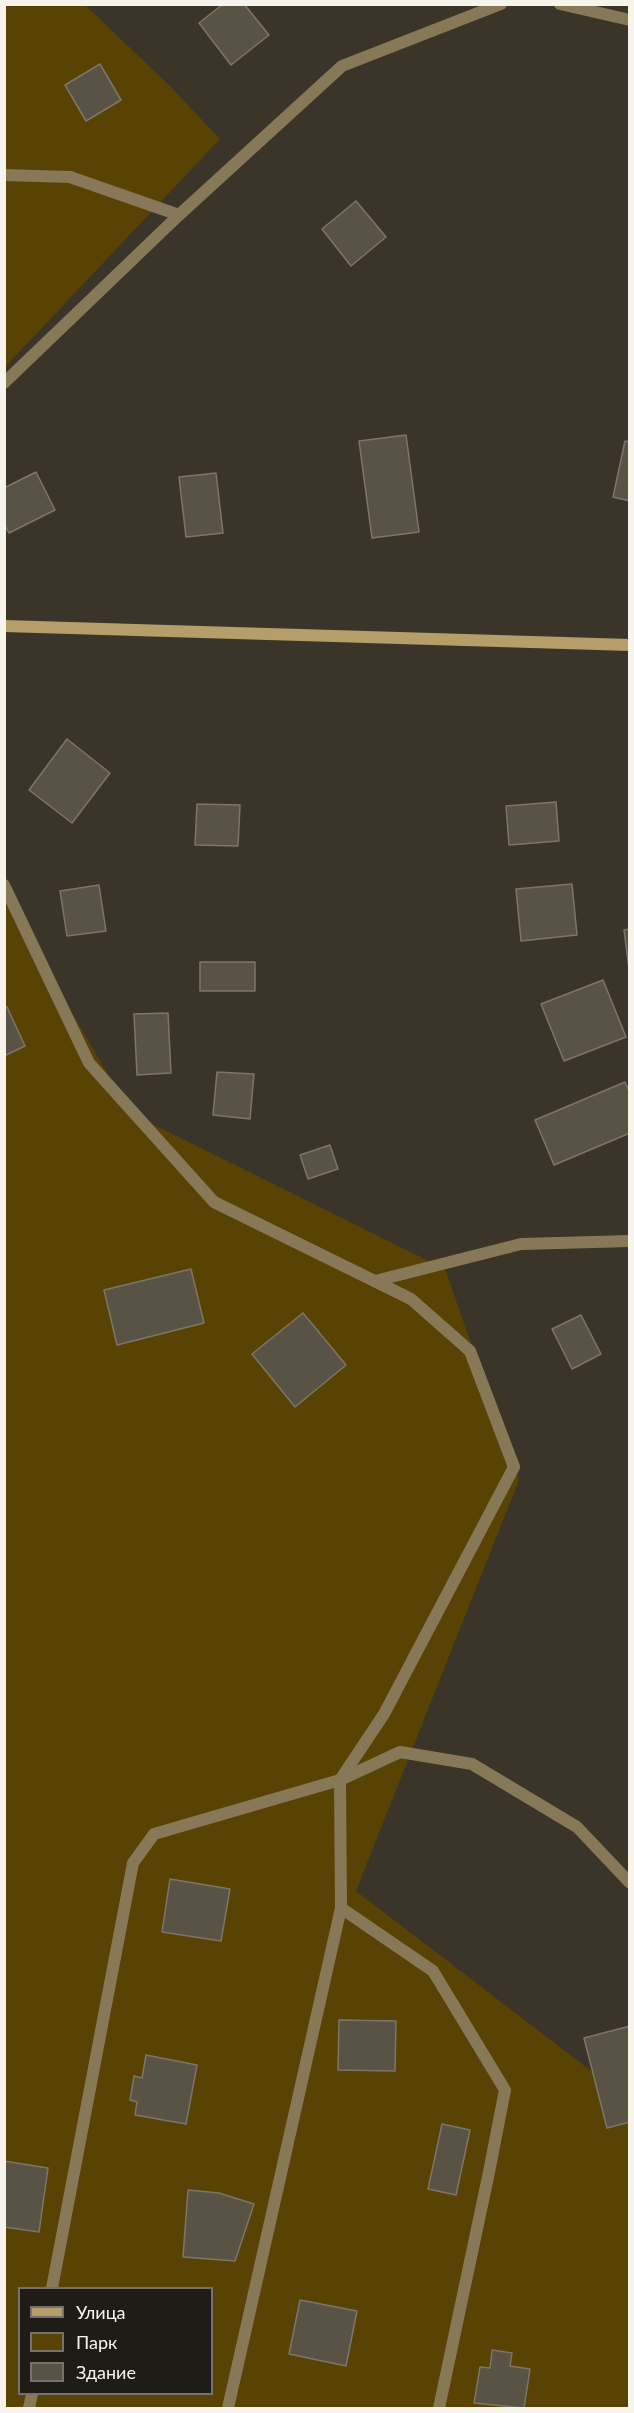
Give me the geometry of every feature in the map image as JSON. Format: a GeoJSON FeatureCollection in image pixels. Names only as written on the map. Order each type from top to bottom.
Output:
{"type":"FeatureCollection","features":[{"type":"Feature","properties":{"kind":"street"},"geometry":{"type":"LineString","coordinates":[[4,383],[179,215],[342,66],[501,4]]}},
{"type":"Feature","properties":{"kind":"street"},"geometry":{"type":"LineString","coordinates":[[560,4],[630,20]]}},
{"type":"Feature","properties":{"kind":"street"},"geometry":{"type":"LineString","coordinates":[[4,175],[70,177],[179,215]]}},
{"type":"Feature","properties":{"kind":"street"},"geometry":{"type":"LineString","coordinates":[[4,626],[630,645]]}},
{"type":"Feature","properties":{"kind":"street"},"geometry":{"type":"LineString","coordinates":[[4,885],[89,1063],[214,1202],[411,1299],[470,1351],[514,1467],[384,1714],[340,1780],[341,1908],[228,2409]]}},
{"type":"Feature","properties":{"kind":"street"},"geometry":{"type":"LineString","coordinates":[[375,1281],[521,1244],[630,1241]]}},
{"type":"Feature","properties":{"kind":"street"},"geometry":{"type":"LineString","coordinates":[[52,2287],[133,1863],[154,1834],[340,1780],[400,1752],[472,1764],[577,1827],[630,1883]]}},
{"type":"Feature","properties":{"kind":"street"},"geometry":{"type":"LineString","coordinates":[[341,1908],[433,1971],[505,2090],[439,2409]]}},
{"type":"Feature","properties":{"kind":"green space"},"geometry":{"type":"Polygon","coordinates":[[[5,5],[85,5],[169,85],[220,139],[5,367],[5,5]]]}},
{"type":"Feature","properties":{"kind":"green space"},"geometry":{"type":"Polygon","coordinates":[[[4,895],[130,1113],[445,1269],[519,1480],[356,1891],[629,2100],[629,2408],[5,2408],[4,895]]]}},
{"type":"Feature","properties":{"kind":"building"},"geometry":{"type":"Polygon","coordinates":[[[223,4],[244,4],[269,35],[231,65],[199,23],[223,4]]]}},
{"type":"Feature","properties":{"kind":"building"},"geometry":{"type":"Polygon","coordinates":[[[100,64],[121,100],[86,121],[65,85],[100,64]]]}},
{"type":"Feature","properties":{"kind":"building"},"geometry":{"type":"Polygon","coordinates":[[[356,201],[386,237],[351,266],[322,229],[356,201]]]}},
{"type":"Feature","properties":{"kind":"building"},"geometry":{"type":"Polygon","coordinates":[[[406,435],[419,532],[372,538],[359,441],[406,435]]]}},
{"type":"Feature","properties":{"kind":"building"},"geometry":{"type":"Polygon","coordinates":[[[625,441],[630,442],[630,501],[613,497],[625,441]]]}},
{"type":"Feature","properties":{"kind":"building"},"geometry":{"type":"Polygon","coordinates":[[[36,472],[55,510],[9,533],[4,524],[4,488],[36,472]]]}},
{"type":"Feature","properties":{"kind":"building"},"geometry":{"type":"Polygon","coordinates":[[[216,473],[223,533],[186,537],[179,477],[216,473]]]}},
{"type":"Feature","properties":{"kind":"building"},"geometry":{"type":"Polygon","coordinates":[[[67,739],[110,773],[72,823],[29,790],[67,739]]]}},
{"type":"Feature","properties":{"kind":"building"},"geometry":{"type":"Polygon","coordinates":[[[556,802],[559,841],[509,845],[506,806],[556,802]]]}},
{"type":"Feature","properties":{"kind":"building"},"geometry":{"type":"Polygon","coordinates":[[[197,804],[240,805],[238,846],[195,845],[197,804]]]}},
{"type":"Feature","properties":{"kind":"building"},"geometry":{"type":"Polygon","coordinates":[[[572,884],[577,935],[521,941],[516,889],[572,884]]]}},
{"type":"Feature","properties":{"kind":"building"},"geometry":{"type":"Polygon","coordinates":[[[99,885],[106,931],[67,936],[60,891],[99,885]]]}},
{"type":"Feature","properties":{"kind":"building"},"geometry":{"type":"Polygon","coordinates":[[[630,929],[630,977],[624,930],[630,929]]]}},
{"type":"Feature","properties":{"kind":"building"},"geometry":{"type":"Polygon","coordinates":[[[200,962],[255,962],[255,991],[200,991],[200,962]]]}},
{"type":"Feature","properties":{"kind":"building"},"geometry":{"type":"Polygon","coordinates":[[[603,980],[626,1037],[564,1061],[541,1004],[603,980]]]}},
{"type":"Feature","properties":{"kind":"building"},"geometry":{"type":"Polygon","coordinates":[[[7,1007],[25,1046],[4,1056],[4,1008],[7,1007]]]}},
{"type":"Feature","properties":{"kind":"building"},"geometry":{"type":"Polygon","coordinates":[[[168,1013],[171,1073],[137,1075],[134,1014],[168,1013]]]}},
{"type":"Feature","properties":{"kind":"building"},"geometry":{"type":"Polygon","coordinates":[[[217,1072],[254,1074],[250,1119],[213,1115],[217,1072]]]}},
{"type":"Feature","properties":{"kind":"building"},"geometry":{"type":"Polygon","coordinates":[[[625,1082],[630,1093],[630,1133],[554,1165],[535,1120],[625,1082]]]}},
{"type":"Feature","properties":{"kind":"building"},"geometry":{"type":"Polygon","coordinates":[[[330,1145],[338,1169],[308,1179],[300,1155],[330,1145]]]}},
{"type":"Feature","properties":{"kind":"building"},"geometry":{"type":"Polygon","coordinates":[[[191,1269],[204,1323],[117,1345],[104,1290],[191,1269]]]}},
{"type":"Feature","properties":{"kind":"building"},"geometry":{"type":"Polygon","coordinates":[[[303,1313],[346,1365],[295,1407],[252,1354],[303,1313]]]}},
{"type":"Feature","properties":{"kind":"building"},"geometry":{"type":"Polygon","coordinates":[[[581,1315],[601,1354],[572,1369],[552,1329],[581,1315]]]}},
{"type":"Feature","properties":{"kind":"building"},"geometry":{"type":"Polygon","coordinates":[[[170,1879],[230,1889],[221,1941],[162,1932],[170,1879]]]}},
{"type":"Feature","properties":{"kind":"building"},"geometry":{"type":"Polygon","coordinates":[[[339,2020],[396,2021],[395,2071],[338,2070],[339,2020]]]}},
{"type":"Feature","properties":{"kind":"building"},"geometry":{"type":"Polygon","coordinates":[[[630,2026],[630,2122],[607,2128],[584,2038],[630,2026]]]}},
{"type":"Feature","properties":{"kind":"building"},"geometry":{"type":"Polygon","coordinates":[[[146,2055],[197,2065],[186,2124],[135,2115],[137,2102],[130,2100],[134,2076],[142,2078],[146,2055]]]}},
{"type":"Feature","properties":{"kind":"building"},"geometry":{"type":"Polygon","coordinates":[[[442,2124],[470,2130],[456,2195],[428,2189],[442,2124]]]}},
{"type":"Feature","properties":{"kind":"building"},"geometry":{"type":"Polygon","coordinates":[[[4,2161],[48,2168],[39,2232],[4,2227],[4,2161]]]}},
{"type":"Feature","properties":{"kind":"building"},"geometry":{"type":"Polygon","coordinates":[[[188,2190],[219,2193],[254,2204],[235,2261],[183,2257],[188,2190]]]}},
{"type":"Feature","properties":{"kind":"building"},"geometry":{"type":"Polygon","coordinates":[[[300,2300],[357,2311],[346,2366],[289,2354],[300,2300]]]}},
{"type":"Feature","properties":{"kind":"building"},"geometry":{"type":"Polygon","coordinates":[[[492,2350],[512,2353],[510,2366],[530,2369],[524,2408],[474,2403],[480,2367],[490,2368],[492,2350]]]}}]}
